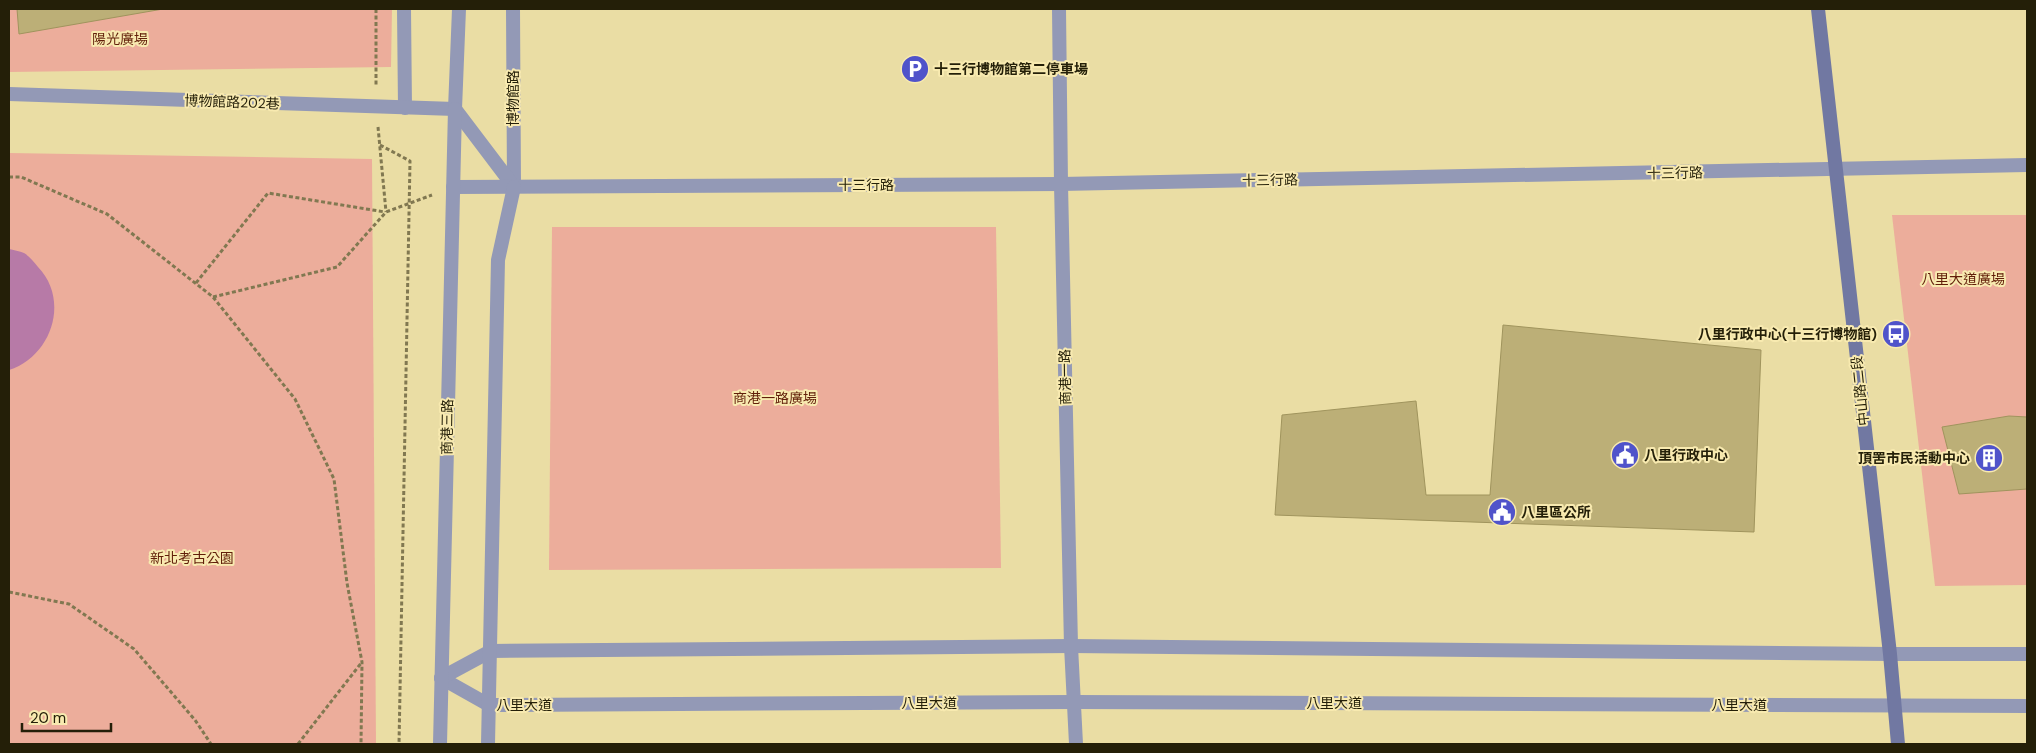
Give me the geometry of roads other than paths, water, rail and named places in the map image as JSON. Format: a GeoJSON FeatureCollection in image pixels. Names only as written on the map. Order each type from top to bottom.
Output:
{"type":"FeatureCollection","features":[{"type":"Feature","properties":{"kind":"main road","name":"中山路二段"},"geometry":{"type":"LineString","coordinates":[[1818,9],[1890,654],[1898,744]]}},
{"type":"Feature","properties":{"kind":"street"},"geometry":{"type":"LineString","coordinates":[[404,9],[405,108]]}},
{"type":"Feature","properties":{"kind":"street"},"geometry":{"type":"LineString","coordinates":[[459,9],[455,109],[514,187],[498,260],[488,744]]}},
{"type":"Feature","properties":{"kind":"street","name":"博物館路"},"geometry":{"type":"LineString","coordinates":[[513,9],[514,187]]}},
{"type":"Feature","properties":{"kind":"street","name":"商港一路"},"geometry":{"type":"LineString","coordinates":[[1059,9],[1071,646],[1076,744]]}},
{"type":"Feature","properties":{"kind":"street","name":"博物館路202巷"},"geometry":{"type":"LineString","coordinates":[[9,94],[376,108],[455,109]]}},
{"type":"Feature","properties":{"kind":"street","name":"商港三路"},"geometry":{"type":"LineString","coordinates":[[440,744],[455,109]]}},
{"type":"Feature","properties":{"kind":"street","name":"十三行路"},"geometry":{"type":"LineString","coordinates":[[454,187],[1061,184],[2027,165]]}},
{"type":"Feature","properties":{"kind":"street"},"geometry":{"type":"LineString","coordinates":[[441,678],[491,651],[1071,646],[2027,654]]}},
{"type":"Feature","properties":{"kind":"street","name":"八里大道"},"geometry":{"type":"LineString","coordinates":[[441,678],[489,705],[1075,702],[2027,706]]}},
{"type":"Feature","properties":{"kind":"place","name":"十三行博物館第二停車場"},"geometry":{"type":"Point","coordinates":[915,69]}},
{"type":"Feature","properties":{"kind":"place","name":"八里行政中心(十三行博物館)"},"geometry":{"type":"Point","coordinates":[1896,334]}},
{"type":"Feature","properties":{"kind":"place","name":"八里行政中心"},"geometry":{"type":"Point","coordinates":[1625,455]}},
{"type":"Feature","properties":{"kind":"place","name":"頂罟市民活動中心"},"geometry":{"type":"Point","coordinates":[1989,458]}},
{"type":"Feature","properties":{"kind":"place","name":"八里區公所"},"geometry":{"type":"Point","coordinates":[1502,512]}},
{"type":"Feature","properties":{"kind":"park label","name":"陽光廣場"},"geometry":{"type":"Point","coordinates":[120,39]}},
{"type":"Feature","properties":{"kind":"park label","name":"八里大道廣場"},"geometry":{"type":"Point","coordinates":[1963,279]}},
{"type":"Feature","properties":{"kind":"park label","name":"商港一路廣場"},"geometry":{"type":"Point","coordinates":[775,398]}},
{"type":"Feature","properties":{"kind":"park label","name":"新北考古公園"},"geometry":{"type":"Point","coordinates":[192,558]}}]}
